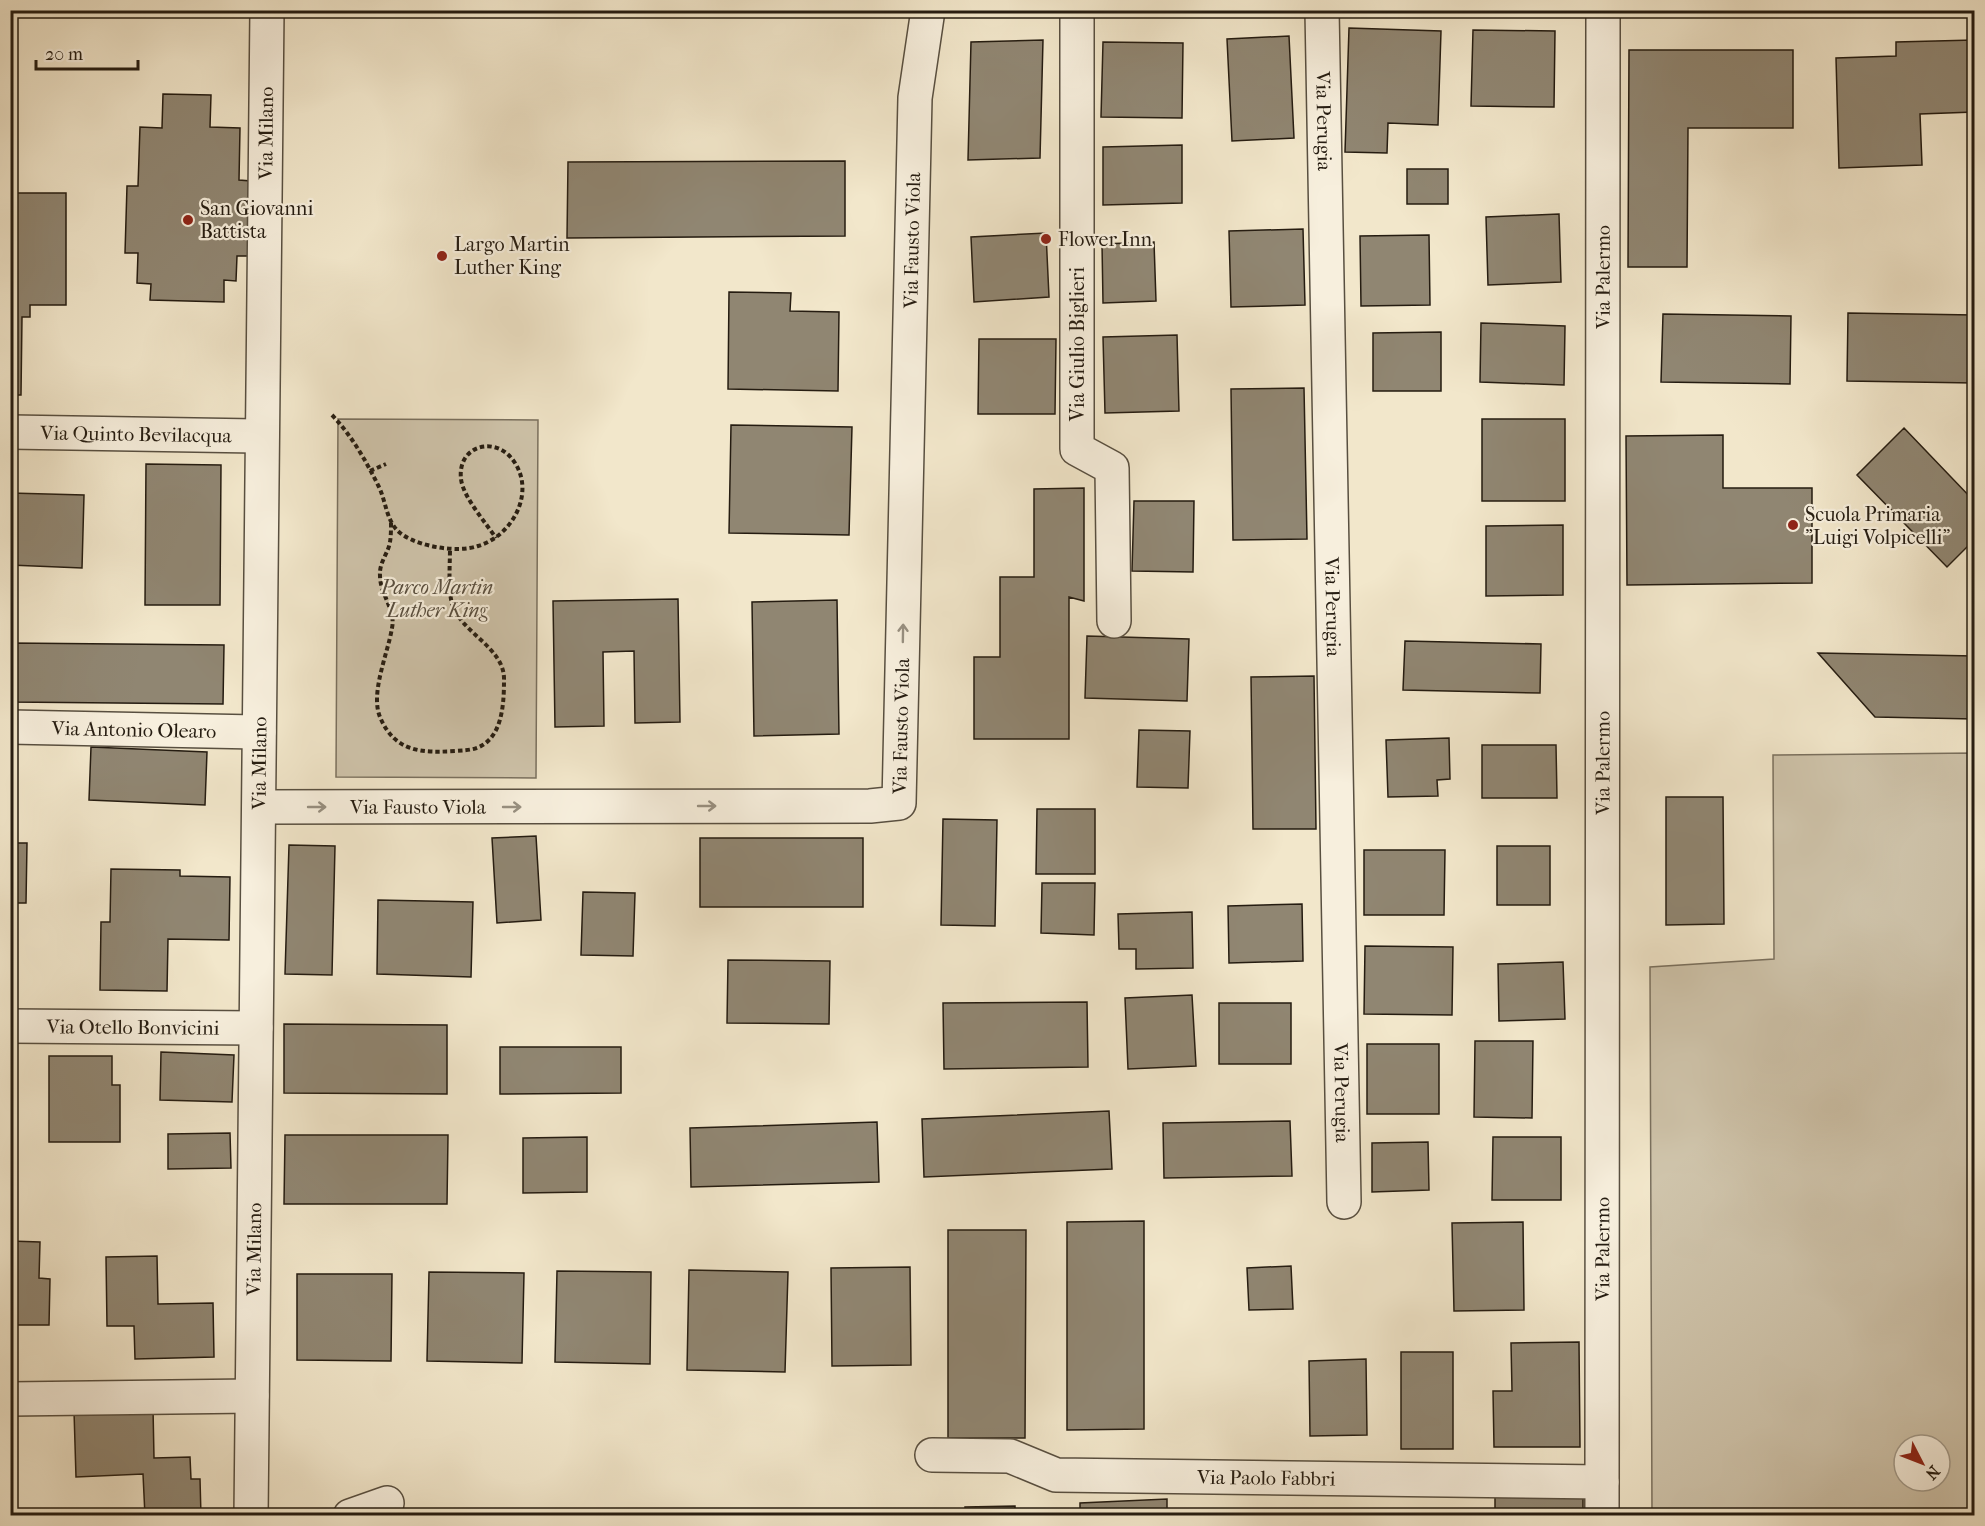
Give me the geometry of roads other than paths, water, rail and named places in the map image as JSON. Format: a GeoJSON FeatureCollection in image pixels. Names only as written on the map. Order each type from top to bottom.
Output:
{"type":"FeatureCollection","features":[{"type":"Feature","properties":{"kind":"street","name":"Via Milano"},"geometry":{"type":"LineString","coordinates":[[251,1515],[267,10]]}},
{"type":"Feature","properties":{"kind":"street","name":"Via Fausto Viola"},"geometry":{"type":"LineString","coordinates":[[258,807],[870,806],[899,803],[915,98],[928,10]]}},
{"type":"Feature","properties":{"kind":"street","name":"Via Giulio Biglieri"},"geometry":{"type":"LineString","coordinates":[[1077,10],[1077,449],[1112,468],[1114,621]]}},
{"type":"Feature","properties":{"kind":"street","name":"Via Perugia"},"geometry":{"type":"LineString","coordinates":[[1322,10],[1344,1202]]}},
{"type":"Feature","properties":{"kind":"street","name":"Via Palermo"},"geometry":{"type":"LineString","coordinates":[[1602,1515],[1603,10]]}},
{"type":"Feature","properties":{"kind":"street","name":"Via Quinto Bevilacqua"},"geometry":{"type":"LineString","coordinates":[[10,432],[262,436]]}},
{"type":"Feature","properties":{"kind":"street","name":"Via Antonio Olearo"},"geometry":{"type":"LineString","coordinates":[[10,727],[259,732]]}},
{"type":"Feature","properties":{"kind":"street","name":"Via Otello Bonvicini"},"geometry":{"type":"LineString","coordinates":[[10,1026],[256,1028]]}},
{"type":"Feature","properties":{"kind":"street"},"geometry":{"type":"LineString","coordinates":[[10,1399],[252,1396]]}},
{"type":"Feature","properties":{"kind":"street","name":"Via Paolo Fabbri"},"geometry":{"type":"LineString","coordinates":[[932,1455],[1010,1456],[1056,1475],[1602,1482]]}},
{"type":"Feature","properties":{"kind":"street"},"geometry":{"type":"LineString","coordinates":[[350,1515],[387,1503]]}},
{"type":"Feature","properties":{"kind":"place","name":"San Giovanni Battista"},"geometry":{"type":"Point","coordinates":[188,220]}},
{"type":"Feature","properties":{"kind":"place","name":"Flower Inn"},"geometry":{"type":"Point","coordinates":[1046,239]}},
{"type":"Feature","properties":{"kind":"place","name":"Largo Martin Luther King"},"geometry":{"type":"Point","coordinates":[442,256]}},
{"type":"Feature","properties":{"kind":"place","name":"Scuola Primaria \"Luigi Volpicelli\""},"geometry":{"type":"Point","coordinates":[1793,525]}},
{"type":"Feature","properties":{"kind":"park label","name":"Parco Martin Luther King"},"geometry":{"type":"Point","coordinates":[437,598]}}]}
